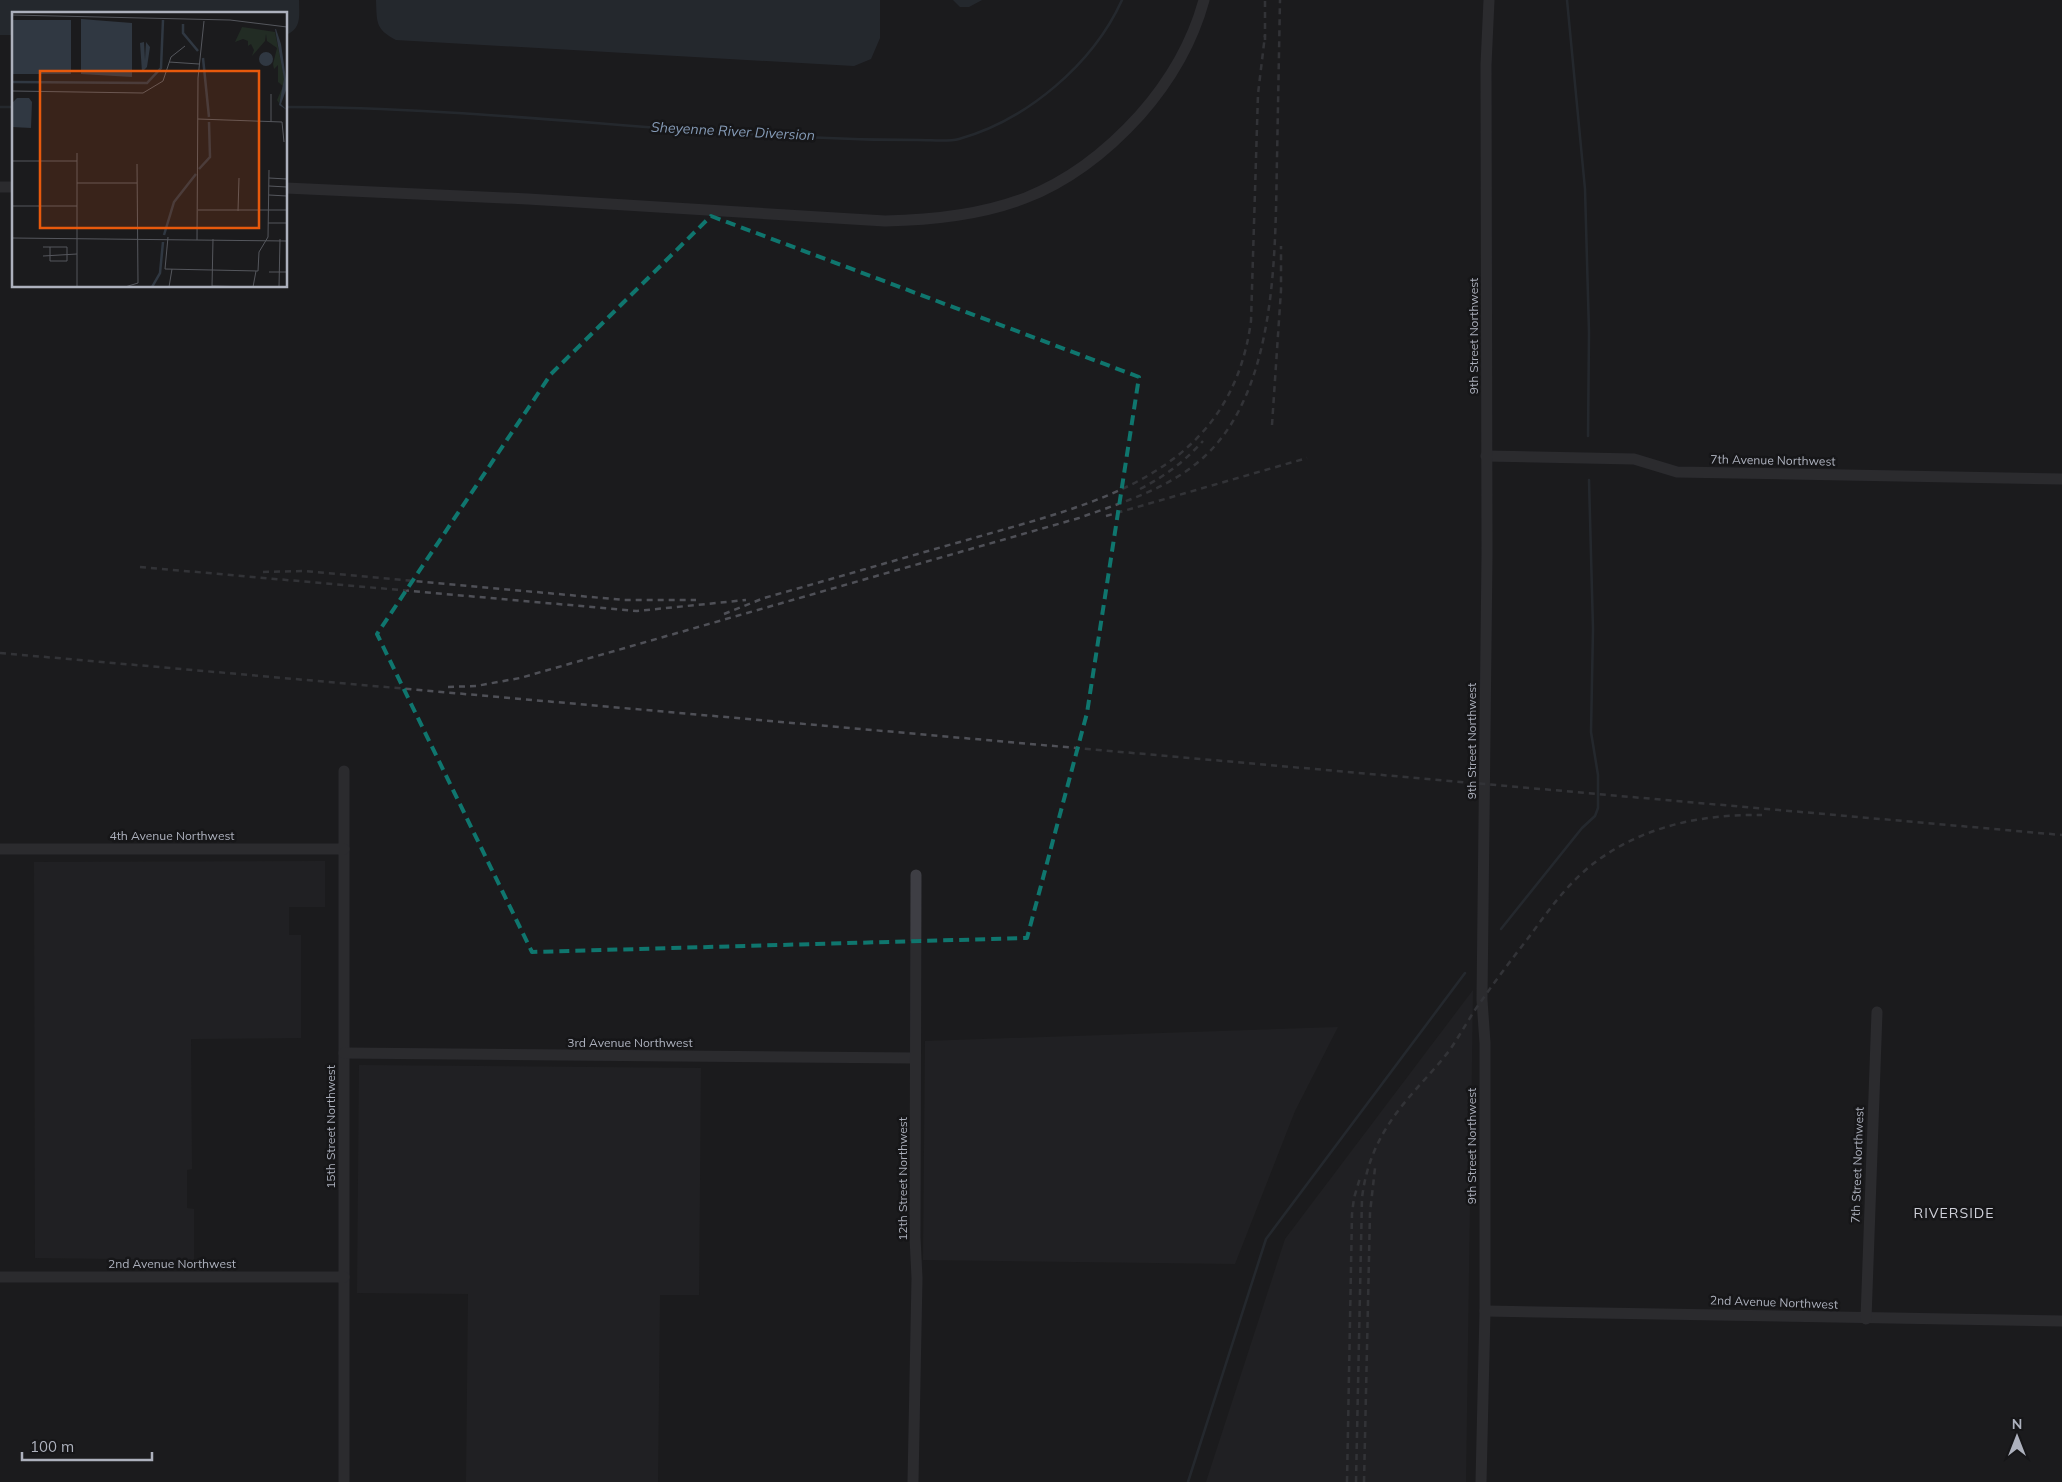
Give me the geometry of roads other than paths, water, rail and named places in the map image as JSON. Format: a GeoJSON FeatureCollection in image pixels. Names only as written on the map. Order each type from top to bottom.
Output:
{"type":"FeatureCollection","features":[{"type":"Feature","properties":{"kind":"street"},"geometry":{"type":"LineString","coordinates":[[288,188],[528,199],[886,221],[931,220],[973,213],[1017,201],[1049,189],[1088,165],[1123,134],[1157,96],[1184,55],[1204,0]]}},
{"type":"Feature","properties":{"kind":"street","name":"9th Street Northwest"},"geometry":{"type":"LineString","coordinates":[[1481,1482],[1485,1311],[1485,1043],[1482,1000],[1486,456],[1486,65],[1489,0]]}},
{"type":"Feature","properties":{"kind":"street","name":"7th Avenue Northwest"},"geometry":{"type":"LineString","coordinates":[[1486,456],[1634,459],[1677,472],[2062,479]]}},
{"type":"Feature","properties":{"kind":"street","name":"15th Street Northwest"},"geometry":{"type":"LineString","coordinates":[[344,771],[344,1482]]}},
{"type":"Feature","properties":{"kind":"street","name":"4th Avenue Northwest"},"geometry":{"type":"LineString","coordinates":[[0,849],[344,849]]}},
{"type":"Feature","properties":{"kind":"street","name":"12th Street Northwest"},"geometry":{"type":"LineString","coordinates":[[913,1482],[917,1278],[915,1237],[916,875]]}},
{"type":"Feature","properties":{"kind":"street","name":"7th Street Northwest"},"geometry":{"type":"LineString","coordinates":[[1866,1319],[1876,1012]]}},
{"type":"Feature","properties":{"kind":"street","name":"3rd Avenue Northwest"},"geometry":{"type":"LineString","coordinates":[[344,1053],[916,1058]]}},
{"type":"Feature","properties":{"kind":"street","name":"2nd Avenue Northwest"},"geometry":{"type":"LineString","coordinates":[[0,1277],[344,1277]]}},
{"type":"Feature","properties":{"kind":"street","name":"2nd Avenue Northwest"},"geometry":{"type":"LineString","coordinates":[[1485,1311],[2062,1321]]}},
{"type":"Feature","properties":{"kind":"waterway","name":"Sheyenne River Diversion"},"geometry":{"type":"LineString","coordinates":[[288,107],[480,114],[802,137],[875,140],[955,140],[984,130],[1009,118],[1033,104],[1055,86],[1076,67],[1094,46],[1122,0]]}},
{"type":"Feature","properties":{"kind":"waterway"},"geometry":{"type":"LineString","coordinates":[[1567,0],[1585,189],[1589,332],[1588,436]]}},
{"type":"Feature","properties":{"kind":"waterway","name":"Sheyenne River Diversion"},"geometry":{"type":"LineString","coordinates":[[0,107],[12,107]]}},
{"type":"Feature","properties":{"kind":"waterway"},"geometry":{"type":"LineString","coordinates":[[1501,929],[1582,828],[1595,816],[1598,808],[1598,775],[1591,732],[1593,629],[1589,480]]}},
{"type":"Feature","properties":{"kind":"waterway"},"geometry":{"type":"LineString","coordinates":[[1188,1482],[1266,1239],[1465,973]]}},
{"type":"Feature","properties":{"kind":"railway"},"geometry":{"type":"LineString","coordinates":[[1265,0],[1265,40]]}},
{"type":"Feature","properties":{"kind":"railway"},"geometry":{"type":"LineString","coordinates":[[448,687],[476,686],[520,678],[1079,518],[1145,494],[1176,478],[1204,457],[1228,428],[1246,395],[1259,357],[1268,317],[1275,235],[1280,0]]}},
{"type":"Feature","properties":{"kind":"railway"},"geometry":{"type":"LineString","coordinates":[[724,614],[764,598],[1015,526],[1107,496],[1149,475],[1185,449],[1216,416],[1238,374],[1251,321],[1258,94],[1265,35]]}},
{"type":"Feature","properties":{"kind":"railway"},"geometry":{"type":"LineString","coordinates":[[1272,425],[1281,290],[1281,246]]}},
{"type":"Feature","properties":{"kind":"railway"},"geometry":{"type":"LineString","coordinates":[[1140,489],[1174,468],[1203,441]]}},
{"type":"Feature","properties":{"kind":"railway"},"geometry":{"type":"LineString","coordinates":[[1106,516],[1307,458]]}},
{"type":"Feature","properties":{"kind":"railway"},"geometry":{"type":"LineString","coordinates":[[140,567],[637,611],[746,600]]}},
{"type":"Feature","properties":{"kind":"railway"},"geometry":{"type":"LineString","coordinates":[[263,572],[304,571],[624,600],[696,600]]}},
{"type":"Feature","properties":{"kind":"railway"},"geometry":{"type":"LineString","coordinates":[[0,653],[2062,835]]}},
{"type":"Feature","properties":{"kind":"railway"},"geometry":{"type":"LineString","coordinates":[[1356,1482],[1362,1198],[1370,1161],[1387,1127],[1401,1107],[1449,1051],[1500,974],[1548,911],[1565,890],[1595,862],[1625,844],[1662,828],[1721,816],[1762,815]]}},
{"type":"Feature","properties":{"kind":"railway"},"geometry":{"type":"LineString","coordinates":[[1364,1482],[1370,1213],[1375,1168]]}},
{"type":"Feature","properties":{"kind":"railway"},"geometry":{"type":"LineString","coordinates":[[1347,1482],[1352,1214],[1354,1198],[1360,1178]]}},
{"type":"Feature","properties":{"kind":"district","name":"RIVERSIDE"},"geometry":{"type":"Point","coordinates":[1954,1213]}}]}
